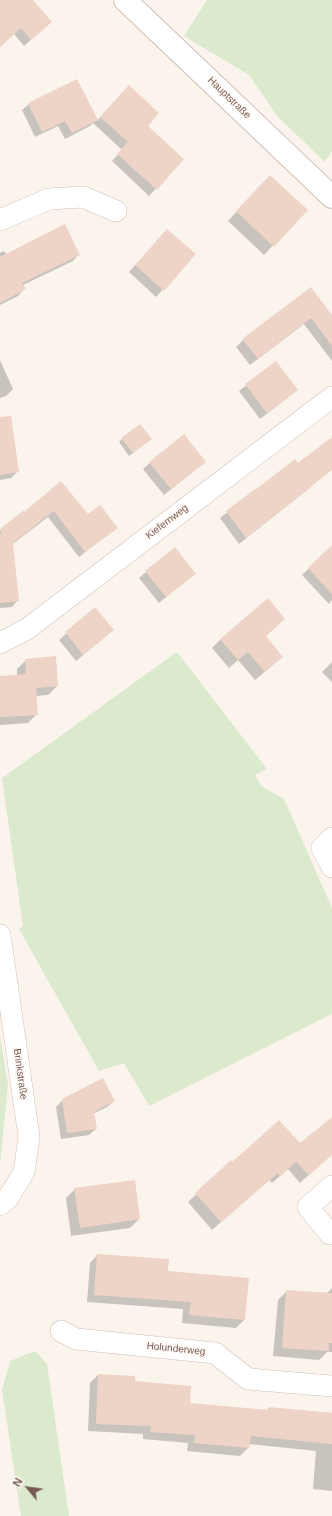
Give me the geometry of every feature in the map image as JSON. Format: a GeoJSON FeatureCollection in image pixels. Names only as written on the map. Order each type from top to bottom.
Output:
{"type":"FeatureCollection","features":[{"type":"Feature","properties":{"kind":"street","name":"Hauptstraße"},"geometry":{"type":"LineString","coordinates":[[125,0],[331,193]]}},
{"type":"Feature","properties":{"kind":"street"},"geometry":{"type":"LineString","coordinates":[[0,220],[48,199],[84,197],[116,211]]}},
{"type":"Feature","properties":{"kind":"street","name":"Kiefernweg"},"geometry":{"type":"LineString","coordinates":[[0,643],[27,629],[332,397]]}},
{"type":"Feature","properties":{"kind":"street"},"geometry":{"type":"LineString","coordinates":[[332,838],[322,848],[332,866]]}},
{"type":"Feature","properties":{"kind":"street","name":"Brinkstraße"},"geometry":{"type":"LineString","coordinates":[[0,935],[29,1137],[24,1172],[8,1198],[0,1205]]}},
{"type":"Feature","properties":{"kind":"street"},"geometry":{"type":"LineString","coordinates":[[332,1186],[308,1207],[330,1234],[332,1232]]}},
{"type":"Feature","properties":{"kind":"street","name":"Holunderweg"},"geometry":{"type":"LineString","coordinates":[[61,1331],[76,1339],[215,1353],[248,1379],[332,1386]]}},
{"type":"Feature","properties":{"kind":"green space"},"geometry":{"type":"Polygon","coordinates":[[[207,0],[332,0],[332,151],[325,162],[278,117],[249,75],[184,36],[207,0]]]}},
{"type":"Feature","properties":{"kind":"green space"},"geometry":{"type":"Polygon","coordinates":[[[177,652],[267,769],[255,775],[261,786],[284,799],[332,908],[332,1014],[149,1106],[124,1063],[99,1071],[19,929],[23,926],[2,778],[177,652]]]}},
{"type":"Feature","properties":{"kind":"green space"},"geometry":{"type":"Polygon","coordinates":[[[0,1035],[8,1085],[0,1164],[0,1035]]]}},
{"type":"Feature","properties":{"kind":"green space"},"geometry":{"type":"Polygon","coordinates":[[[35,1351],[47,1364],[69,1516],[21,1516],[2,1390],[10,1361],[35,1351]]]}},
{"type":"Feature","properties":{"kind":"building"},"geometry":{"type":"Polygon","coordinates":[[[0,0],[33,0],[52,22],[31,40],[21,28],[0,47],[0,0]]]}},
{"type":"Feature","properties":{"kind":"building"},"geometry":{"type":"Polygon","coordinates":[[[77,79],[98,120],[72,133],[65,121],[42,132],[28,103],[77,79]]]}},
{"type":"Feature","properties":{"kind":"building"},"geometry":{"type":"Polygon","coordinates":[[[129,85],[159,113],[148,126],[184,159],[157,190],[117,154],[128,142],[100,117],[129,85]]]}},
{"type":"Feature","properties":{"kind":"building"},"geometry":{"type":"Polygon","coordinates":[[[270,175],[308,210],[274,247],[236,211],[270,175]]]}},
{"type":"Feature","properties":{"kind":"building"},"geometry":{"type":"Polygon","coordinates":[[[65,224],[80,255],[22,283],[26,289],[0,303],[0,257],[65,224]]]}},
{"type":"Feature","properties":{"kind":"building"},"geometry":{"type":"Polygon","coordinates":[[[167,229],[196,254],[164,291],[135,265],[167,229]]]}},
{"type":"Feature","properties":{"kind":"building"},"geometry":{"type":"Polygon","coordinates":[[[311,287],[332,315],[332,346],[311,318],[258,359],[242,339],[311,287]]]}},
{"type":"Feature","properties":{"kind":"building"},"geometry":{"type":"Polygon","coordinates":[[[276,361],[298,390],[267,413],[245,384],[276,361]]]}},
{"type":"Feature","properties":{"kind":"building"},"geometry":{"type":"Polygon","coordinates":[[[11,416],[19,472],[0,475],[0,417],[11,416]]]}},
{"type":"Feature","properties":{"kind":"building"},"geometry":{"type":"Polygon","coordinates":[[[140,424],[152,439],[133,453],[121,438],[140,424]]]}},
{"type":"Feature","properties":{"kind":"building"},"geometry":{"type":"Polygon","coordinates":[[[184,434],[206,462],[171,489],[149,462],[184,434]]]}},
{"type":"Feature","properties":{"kind":"building"},"geometry":{"type":"Polygon","coordinates":[[[332,437],[332,470],[246,538],[226,511],[295,459],[298,463],[332,437]]]}},
{"type":"Feature","properties":{"kind":"building"},"geometry":{"type":"Polygon","coordinates":[[[61,481],[88,514],[100,505],[118,528],[85,552],[54,511],[13,543],[19,601],[0,603],[0,534],[2,534],[0,529],[24,510],[24,512],[61,481]]]}},
{"type":"Feature","properties":{"kind":"building"},"geometry":{"type":"Polygon","coordinates":[[[332,545],[332,594],[308,568],[332,545]]]}},
{"type":"Feature","properties":{"kind":"building"},"geometry":{"type":"Polygon","coordinates":[[[175,547],[196,574],[166,597],[145,571],[175,547]]]}},
{"type":"Feature","properties":{"kind":"building"},"geometry":{"type":"Polygon","coordinates":[[[268,598],[285,619],[266,636],[283,657],[265,672],[248,652],[238,660],[220,639],[268,598]]]}},
{"type":"Feature","properties":{"kind":"building"},"geometry":{"type":"Polygon","coordinates":[[[95,607],[114,630],[83,655],[65,632],[95,607]]]}},
{"type":"Feature","properties":{"kind":"building"},"geometry":{"type":"Polygon","coordinates":[[[56,656],[58,686],[36,688],[38,715],[0,717],[0,676],[26,674],[25,659],[56,656]]]}},
{"type":"Feature","properties":{"kind":"building"},"geometry":{"type":"Polygon","coordinates":[[[103,1078],[115,1101],[94,1112],[97,1129],[67,1133],[62,1099],[103,1078]]]}},
{"type":"Feature","properties":{"kind":"building"},"geometry":{"type":"Polygon","coordinates":[[[332,1117],[332,1155],[309,1175],[296,1162],[280,1176],[278,1173],[221,1222],[195,1193],[231,1160],[232,1162],[279,1120],[300,1143],[332,1117]]]}},
{"type":"Feature","properties":{"kind":"building"},"geometry":{"type":"Polygon","coordinates":[[[135,1180],[140,1219],[80,1228],[74,1188],[135,1180]]]}},
{"type":"Feature","properties":{"kind":"building"},"geometry":{"type":"Polygon","coordinates":[[[97,1254],[169,1259],[168,1271],[249,1278],[245,1320],[189,1315],[191,1302],[94,1295],[97,1254]]]}},
{"type":"Feature","properties":{"kind":"building"},"geometry":{"type":"Polygon","coordinates":[[[286,1290],[332,1293],[332,1343],[329,1343],[329,1351],[282,1348],[286,1290]]]}},
{"type":"Feature","properties":{"kind":"building"},"geometry":{"type":"Polygon","coordinates":[[[98,1374],[135,1376],[135,1381],[191,1386],[190,1403],[269,1410],[269,1407],[332,1413],[332,1444],[251,1436],[249,1448],[194,1443],[195,1435],[150,1432],[151,1426],[96,1424],[98,1374]]]}}]}
